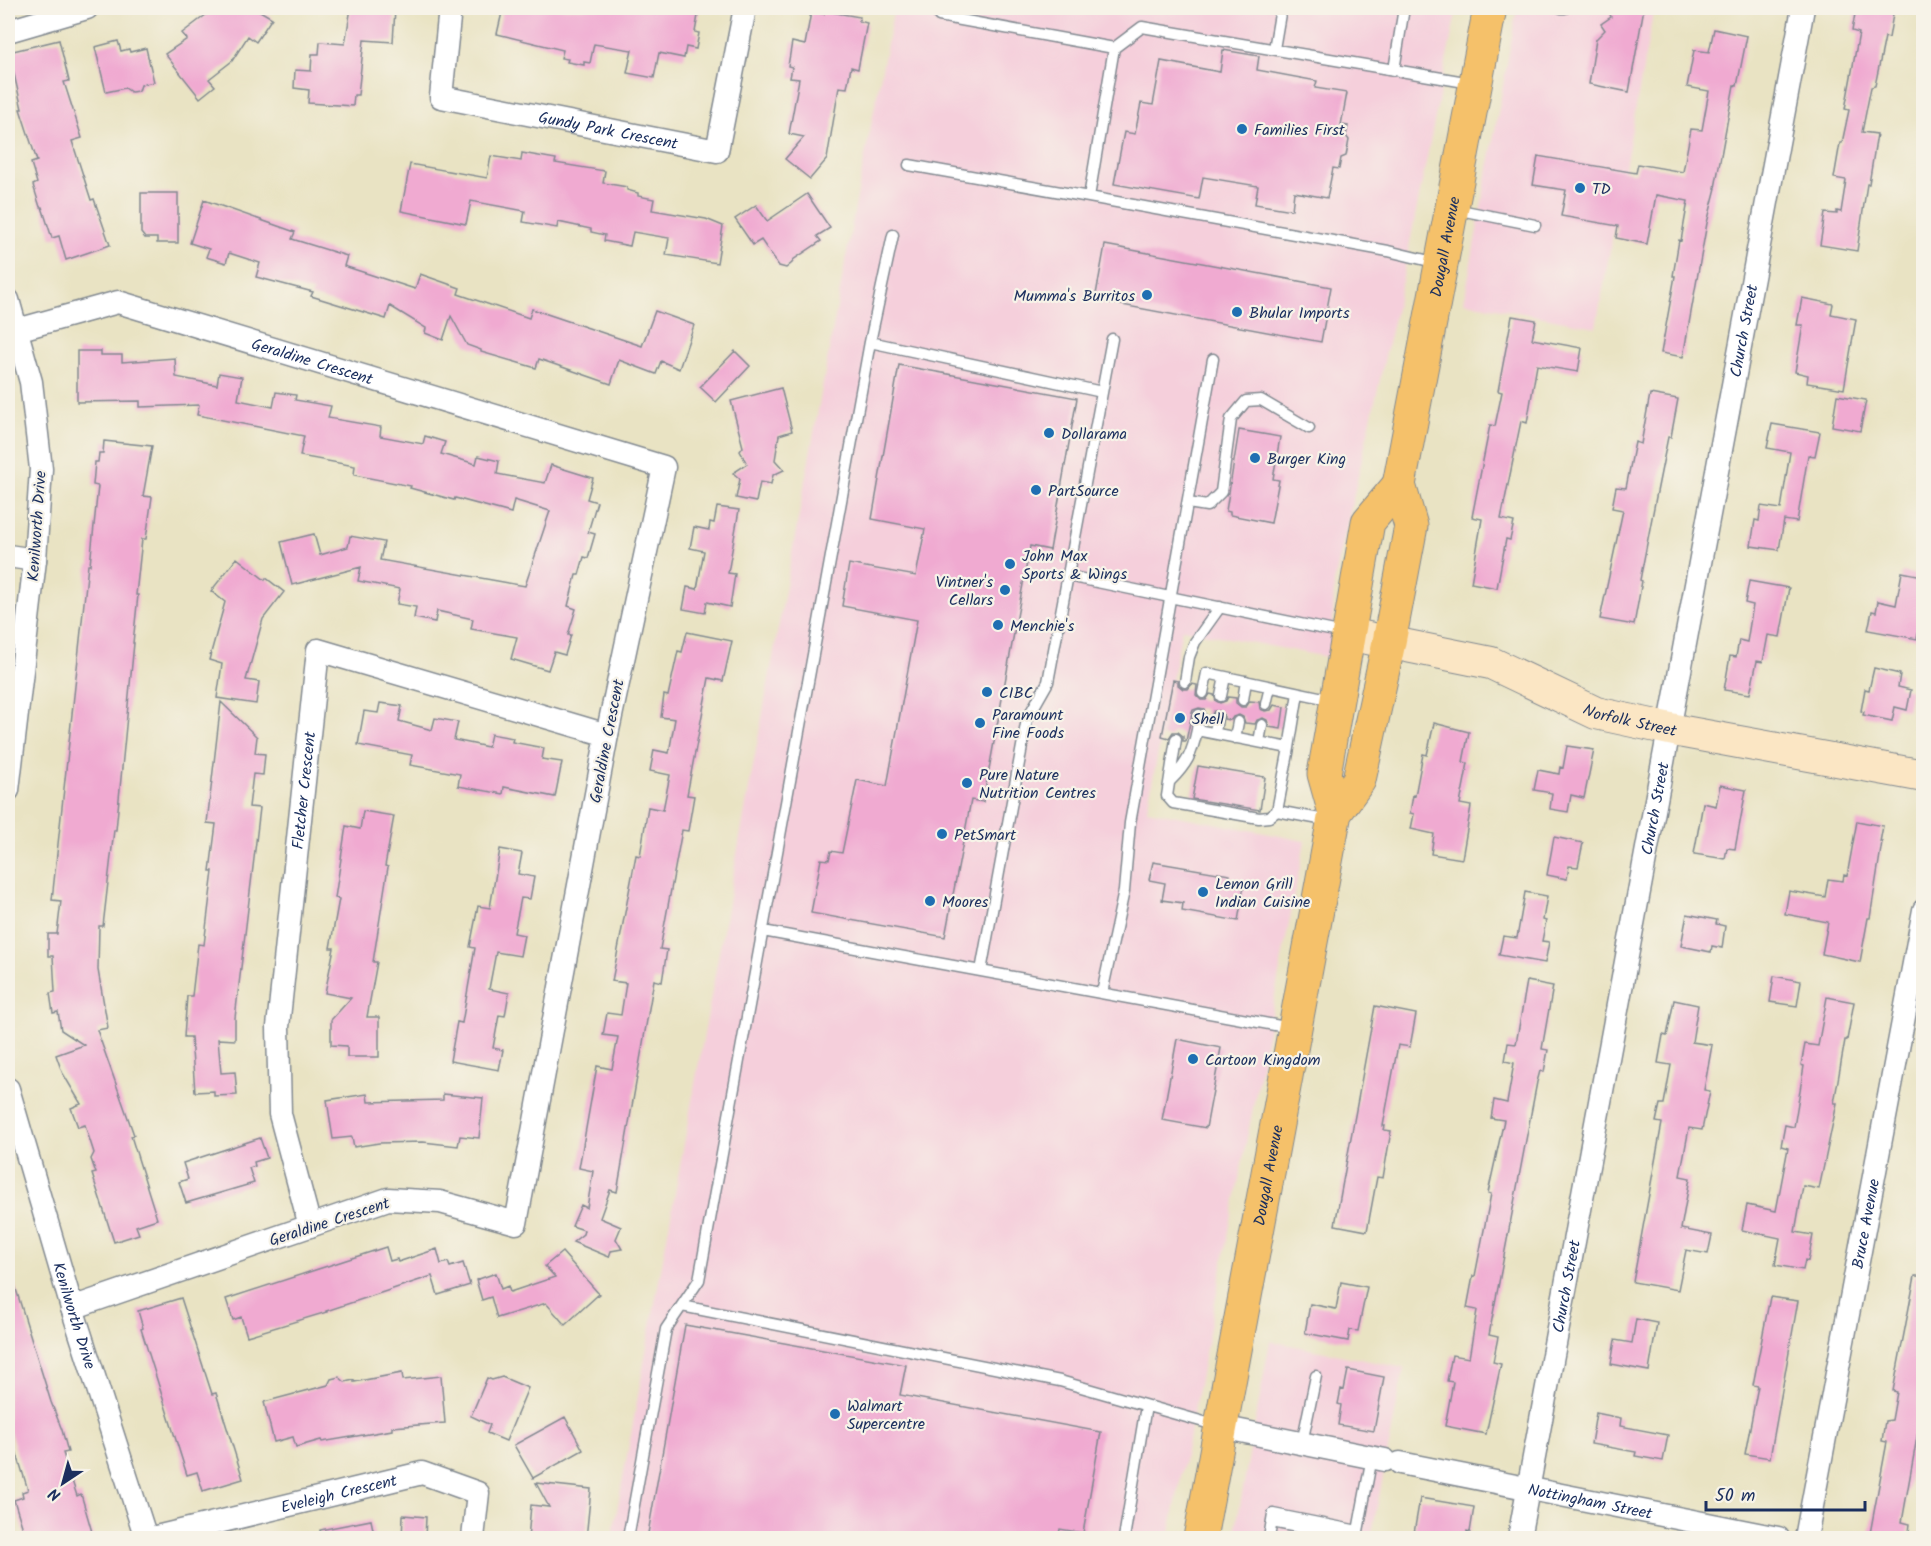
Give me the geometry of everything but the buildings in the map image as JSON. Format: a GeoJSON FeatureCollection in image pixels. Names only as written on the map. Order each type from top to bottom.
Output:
{"type":"FeatureCollection","features":[{"type":"Feature","properties":{"kind":"main road","name":"Dougall Avenue"},"geometry":{"type":"LineString","coordinates":[[1200,1539],[1334,817],[1359,780],[1411,526],[1400,485],[1490,8]]}},
{"type":"Feature","properties":{"kind":"main road","name":"Dougall Avenue"},"geometry":{"type":"LineString","coordinates":[[1334,817],[1324,774],[1368,522],[1400,485]]}},
{"type":"Feature","properties":{"kind":"street"},"geometry":{"type":"LineString","coordinates":[[8,31],[87,8]]}},
{"type":"Feature","properties":{"kind":"street","name":"Gundy Park Crescent"},"geometry":{"type":"LineString","coordinates":[[450,8],[441,97],[717,152],[744,8]]}},
{"type":"Feature","properties":{"kind":"street","name":"Church Street"},"geometry":{"type":"LineString","coordinates":[[1519,1539],[1803,8]]}},
{"type":"Feature","properties":{"kind":"street","name":"Kenilworth Drive"},"geometry":{"type":"LineString","coordinates":[[8,300],[31,382],[40,469],[35,560],[8,790]]}},
{"type":"Feature","properties":{"kind":"street","name":"Geraldine Crescent"},"geometry":{"type":"LineString","coordinates":[[17,330],[118,302],[664,467],[607,735],[516,1223],[440,1202],[388,1199],[72,1308]]}},
{"type":"Feature","properties":{"kind":"street"},"geometry":{"type":"LineString","coordinates":[[8,556],[35,560]]}},
{"type":"Feature","properties":{"kind":"street","name":"Norfolk Street"},"geometry":{"type":"LineString","coordinates":[[1348,633],[1491,663],[1596,712],[1669,729],[1923,776]]}},
{"type":"Feature","properties":{"kind":"street","name":"Fletcher Crescent"},"geometry":{"type":"LineString","coordinates":[[310,1226],[280,1114],[278,1027],[318,650],[607,735]]}},
{"type":"Feature","properties":{"kind":"street","name":"Bruce Avenue"},"geometry":{"type":"LineString","coordinates":[[1806,1539],[1923,910]]}},
{"type":"Feature","properties":{"kind":"street","name":"Kenilworth Drive"},"geometry":{"type":"LineString","coordinates":[[8,1089],[72,1308],[146,1539]]}},
{"type":"Feature","properties":{"kind":"street","name":"Nottingham Street"},"geometry":{"type":"LineString","coordinates":[[1221,1427],[1778,1539]]}},
{"type":"Feature","properties":{"kind":"street","name":"Eveleigh Crescent"},"geometry":{"type":"LineString","coordinates":[[152,1539],[422,1473],[478,1493],[473,1539]]}},
{"type":"Feature","properties":{"kind":"lane"},"geometry":{"type":"LineString","coordinates":[[1274,49],[1281,8]]}},
{"type":"Feature","properties":{"kind":"lane"},"geometry":{"type":"LineString","coordinates":[[1394,70],[1404,8]]}},
{"type":"Feature","properties":{"kind":"lane"},"geometry":{"type":"LineString","coordinates":[[939,16],[1114,48]]}},
{"type":"Feature","properties":{"kind":"lane"},"geometry":{"type":"LineString","coordinates":[[1089,197],[1114,48],[1142,27],[1475,84]]}},
{"type":"Feature","properties":{"kind":"lane"},"geometry":{"type":"LineString","coordinates":[[909,165],[1388,251],[1441,264]]}},
{"type":"Feature","properties":{"kind":"lane"},"geometry":{"type":"LineString","coordinates":[[1452,209],[1535,225]]}},
{"type":"Feature","properties":{"kind":"lane"},"geometry":{"type":"LineString","coordinates":[[628,1539],[666,1329],[699,1280],[870,342],[893,235]]}},
{"type":"Feature","properties":{"kind":"lane"},"geometry":{"type":"LineString","coordinates":[[981,971],[1027,718],[1048,682],[1112,339]]}},
{"type":"Feature","properties":{"kind":"lane"},"geometry":{"type":"LineString","coordinates":[[870,342],[1102,392]]}},
{"type":"Feature","properties":{"kind":"lane"},"geometry":{"type":"LineString","coordinates":[[1102,993],[1124,891],[1131,824],[1213,359]]}},
{"type":"Feature","properties":{"kind":"lane"},"geometry":{"type":"LineString","coordinates":[[1188,503],[1208,506],[1221,492],[1231,419],[1246,401],[1260,400],[1309,428]]}},
{"type":"Feature","properties":{"kind":"lane"},"geometry":{"type":"LineString","coordinates":[[1068,576],[1348,633]]}},
{"type":"Feature","properties":{"kind":"lane"},"geometry":{"type":"LineString","coordinates":[[1185,682],[1195,642],[1220,607]]}},
{"type":"Feature","properties":{"kind":"lane"},"geometry":{"type":"LineString","coordinates":[[1188,668],[1336,701]]}},
{"type":"Feature","properties":{"kind":"lane"},"geometry":{"type":"LineString","coordinates":[[1203,693],[1207,673]]}},
{"type":"Feature","properties":{"kind":"lane"},"geometry":{"type":"LineString","coordinates":[[1221,696],[1226,677]]}},
{"type":"Feature","properties":{"kind":"lane"},"geometry":{"type":"LineString","coordinates":[[1243,700],[1246,681]]}},
{"type":"Feature","properties":{"kind":"lane"},"geometry":{"type":"LineString","coordinates":[[1266,704],[1270,687]]}},
{"type":"Feature","properties":{"kind":"lane"},"geometry":{"type":"LineString","coordinates":[[1176,740],[1167,796],[1173,803],[1259,818],[1269,817],[1277,811],[1298,693]]}},
{"type":"Feature","properties":{"kind":"lane"},"geometry":{"type":"LineString","coordinates":[[1170,781],[1185,766],[1197,730],[1199,715]]}},
{"type":"Feature","properties":{"kind":"lane"},"geometry":{"type":"LineString","coordinates":[[1215,734],[1217,718]]}},
{"type":"Feature","properties":{"kind":"lane"},"geometry":{"type":"LineString","coordinates":[[1235,738],[1238,722]]}},
{"type":"Feature","properties":{"kind":"lane"},"geometry":{"type":"LineString","coordinates":[[1259,742],[1262,726]]}},
{"type":"Feature","properties":{"kind":"lane"},"geometry":{"type":"LineString","coordinates":[[1197,730],[1289,748]]}},
{"type":"Feature","properties":{"kind":"lane"},"geometry":{"type":"LineString","coordinates":[[1277,811],[1334,817]]}},
{"type":"Feature","properties":{"kind":"lane"},"geometry":{"type":"LineString","coordinates":[[763,931],[1294,1028]]}},
{"type":"Feature","properties":{"kind":"lane"},"geometry":{"type":"LineString","coordinates":[[682,1306],[1060,1381],[1221,1427]]}},
{"type":"Feature","properties":{"kind":"lane"},"geometry":{"type":"LineString","coordinates":[[1302,1443],[1316,1376]]}},
{"type":"Feature","properties":{"kind":"lane"},"geometry":{"type":"LineString","coordinates":[[1124,1539],[1146,1406]]}},
{"type":"Feature","properties":{"kind":"lane"},"geometry":{"type":"LineString","coordinates":[[1269,1539],[1273,1515],[1358,1531],[1386,1460]]}},
{"type":"Feature","properties":{"kind":"lane"},"geometry":{"type":"LineString","coordinates":[[1272,1522],[1353,1539]]}},
{"type":"Feature","properties":{"kind":"shaded area"},"geometry":{"type":"Polygon","coordinates":[[[894,8],[1457,8],[1402,282],[1334,583],[1332,658],[1182,629],[1147,810],[1305,841],[1169,1538],[612,1538],[859,186],[894,8]]]}},
{"type":"Feature","properties":{"kind":"shaded area"},"geometry":{"type":"Polygon","coordinates":[[[1517,8],[1654,8],[1596,327],[1464,302],[1517,8]]]}},
{"type":"Feature","properties":{"kind":"shaded area"},"geometry":{"type":"Polygon","coordinates":[[[1270,1341],[1404,1368],[1371,1538],[1234,1538],[1270,1341]]]}},
{"type":"Feature","properties":{"kind":"place","name":"Families First"},"geometry":{"type":"Point","coordinates":[1242,129]}},
{"type":"Feature","properties":{"kind":"place","name":"TD"},"geometry":{"type":"Point","coordinates":[1580,188]}},
{"type":"Feature","properties":{"kind":"place","name":"Mumma's Burritos"},"geometry":{"type":"Point","coordinates":[1147,295]}},
{"type":"Feature","properties":{"kind":"place","name":"Bhular Imports"},"geometry":{"type":"Point","coordinates":[1237,312]}},
{"type":"Feature","properties":{"kind":"place","name":"Dollarama"},"geometry":{"type":"Point","coordinates":[1049,433]}},
{"type":"Feature","properties":{"kind":"place","name":"Burger King"},"geometry":{"type":"Point","coordinates":[1255,458]}},
{"type":"Feature","properties":{"kind":"place","name":"PartSource"},"geometry":{"type":"Point","coordinates":[1036,490]}},
{"type":"Feature","properties":{"kind":"place","name":"John Max Sports & Wings"},"geometry":{"type":"Point","coordinates":[1010,564]}},
{"type":"Feature","properties":{"kind":"place","name":"Vintner's Cellars"},"geometry":{"type":"Point","coordinates":[1005,590]}},
{"type":"Feature","properties":{"kind":"place","name":"Menchie's"},"geometry":{"type":"Point","coordinates":[998,625]}},
{"type":"Feature","properties":{"kind":"place","name":"CIBC"},"geometry":{"type":"Point","coordinates":[987,692]}},
{"type":"Feature","properties":{"kind":"place","name":"Shell"},"geometry":{"type":"Point","coordinates":[1180,718]}},
{"type":"Feature","properties":{"kind":"place","name":"Paramount Fine Foods"},"geometry":{"type":"Point","coordinates":[980,723]}},
{"type":"Feature","properties":{"kind":"place","name":"Pure Nature Nutrition Centres"},"geometry":{"type":"Point","coordinates":[967,783]}},
{"type":"Feature","properties":{"kind":"place","name":"PetSmart"},"geometry":{"type":"Point","coordinates":[942,834]}},
{"type":"Feature","properties":{"kind":"place","name":"Lemon Grill Indian Cuisine"},"geometry":{"type":"Point","coordinates":[1203,892]}},
{"type":"Feature","properties":{"kind":"place","name":"Moores"},"geometry":{"type":"Point","coordinates":[930,901]}},
{"type":"Feature","properties":{"kind":"place","name":"Cartoon Kingdom"},"geometry":{"type":"Point","coordinates":[1193,1059]}},
{"type":"Feature","properties":{"kind":"place","name":"Walmart Supercentre"},"geometry":{"type":"Point","coordinates":[835,1414]}}]}
